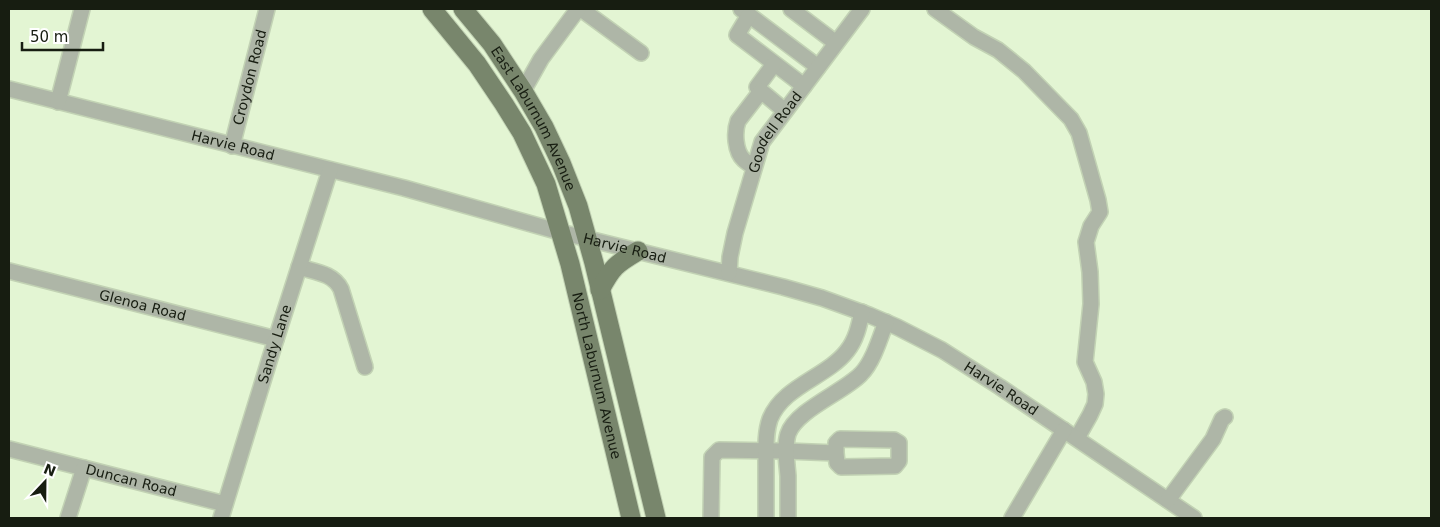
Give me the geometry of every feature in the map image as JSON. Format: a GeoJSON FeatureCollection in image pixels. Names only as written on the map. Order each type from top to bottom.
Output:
{"type":"FeatureCollection","features":[{"type":"Feature","properties":{"kind":"main road","name":"East Laburnum Avenue"},"geometry":{"type":"LineString","coordinates":[[432,9],[477,64],[522,133],[546,184],[560,232]]}},
{"type":"Feature","properties":{"kind":"main road","name":"East Laburnum Avenue"},"geometry":{"type":"LineString","coordinates":[[463,9],[492,44],[544,127],[578,206],[586,238]]}},
{"type":"Feature","properties":{"kind":"main road","name":"North Laburnum Avenue"},"geometry":{"type":"LineString","coordinates":[[560,232],[590,344],[631,518]]}},
{"type":"Feature","properties":{"kind":"main road","name":"North Laburnum Avenue"},"geometry":{"type":"LineString","coordinates":[[586,238],[656,518]]}},
{"type":"Feature","properties":{"kind":"main road"},"geometry":{"type":"LineString","coordinates":[[600,290],[613,268],[619,262],[638,251]]}},
{"type":"Feature","properties":{"kind":"street"},"geometry":{"type":"LineString","coordinates":[[58,102],[82,9]]}},
{"type":"Feature","properties":{"kind":"street","name":"Croydon Road"},"geometry":{"type":"LineString","coordinates":[[232,146],[267,9]]}},
{"type":"Feature","properties":{"kind":"street"},"geometry":{"type":"LineString","coordinates":[[523,91],[541,59],[580,9],[641,53]]}},
{"type":"Feature","properties":{"kind":"street"},"geometry":{"type":"LineString","coordinates":[[790,9],[836,43]]}},
{"type":"Feature","properties":{"kind":"street","name":"Goodell Road"},"geometry":{"type":"LineString","coordinates":[[728,274],[735,234],[762,142],[862,9]]}},
{"type":"Feature","properties":{"kind":"street"},"geometry":{"type":"LineString","coordinates":[[935,9],[974,37],[998,50],[1024,72],[1072,119],[1079,133],[1100,212],[1090,226],[1086,242],[1090,272],[1091,304],[1085,362],[1094,382],[1095,404],[1090,415],[1070,434],[1012,518]]}},
{"type":"Feature","properties":{"kind":"street"},"geometry":{"type":"LineString","coordinates":[[804,86],[737,35],[745,12],[818,67]]}},
{"type":"Feature","properties":{"kind":"street"},"geometry":{"type":"LineString","coordinates":[[774,64],[757,87],[785,112]]}},
{"type":"Feature","properties":{"kind":"street","name":"Harvie Road"},"geometry":{"type":"LineString","coordinates":[[9,89],[490,211],[560,232],[814,296],[862,312],[942,350],[1194,518]]}},
{"type":"Feature","properties":{"kind":"street"},"geometry":{"type":"LineString","coordinates":[[754,167],[743,160],[740,154],[737,146],[736,126],[761,91]]}},
{"type":"Feature","properties":{"kind":"street","name":"Sandy Lane"},"geometry":{"type":"LineString","coordinates":[[223,511],[330,170]]}},
{"type":"Feature","properties":{"kind":"street"},"geometry":{"type":"LineString","coordinates":[[299,267],[327,275],[338,283],[342,289],[365,367]]}},
{"type":"Feature","properties":{"kind":"street","name":"Glenoa Road"},"geometry":{"type":"LineString","coordinates":[[9,271],[276,339]]}},
{"type":"Feature","properties":{"kind":"street"},"geometry":{"type":"LineString","coordinates":[[766,518],[766,450],[770,419],[776,408],[797,388],[835,363],[846,353],[854,341],[862,312]]}},
{"type":"Feature","properties":{"kind":"street"},"geometry":{"type":"LineString","coordinates":[[788,518],[789,496],[786,451],[788,436],[792,426],[801,417],[861,374],[869,362],[886,322]]}},
{"type":"Feature","properties":{"kind":"street"},"geometry":{"type":"LineString","coordinates":[[1168,500],[1213,439],[1222,419],[1225,418]]}},
{"type":"Feature","properties":{"kind":"street","name":"Duncan Road"},"geometry":{"type":"LineString","coordinates":[[9,449],[84,468],[223,511]]}},
{"type":"Feature","properties":{"kind":"street"},"geometry":{"type":"LineString","coordinates":[[711,518],[712,458],[719,450],[836,453]]}},
{"type":"Feature","properties":{"kind":"street"},"geometry":{"type":"LineString","coordinates":[[68,518],[84,468]]}}]}
